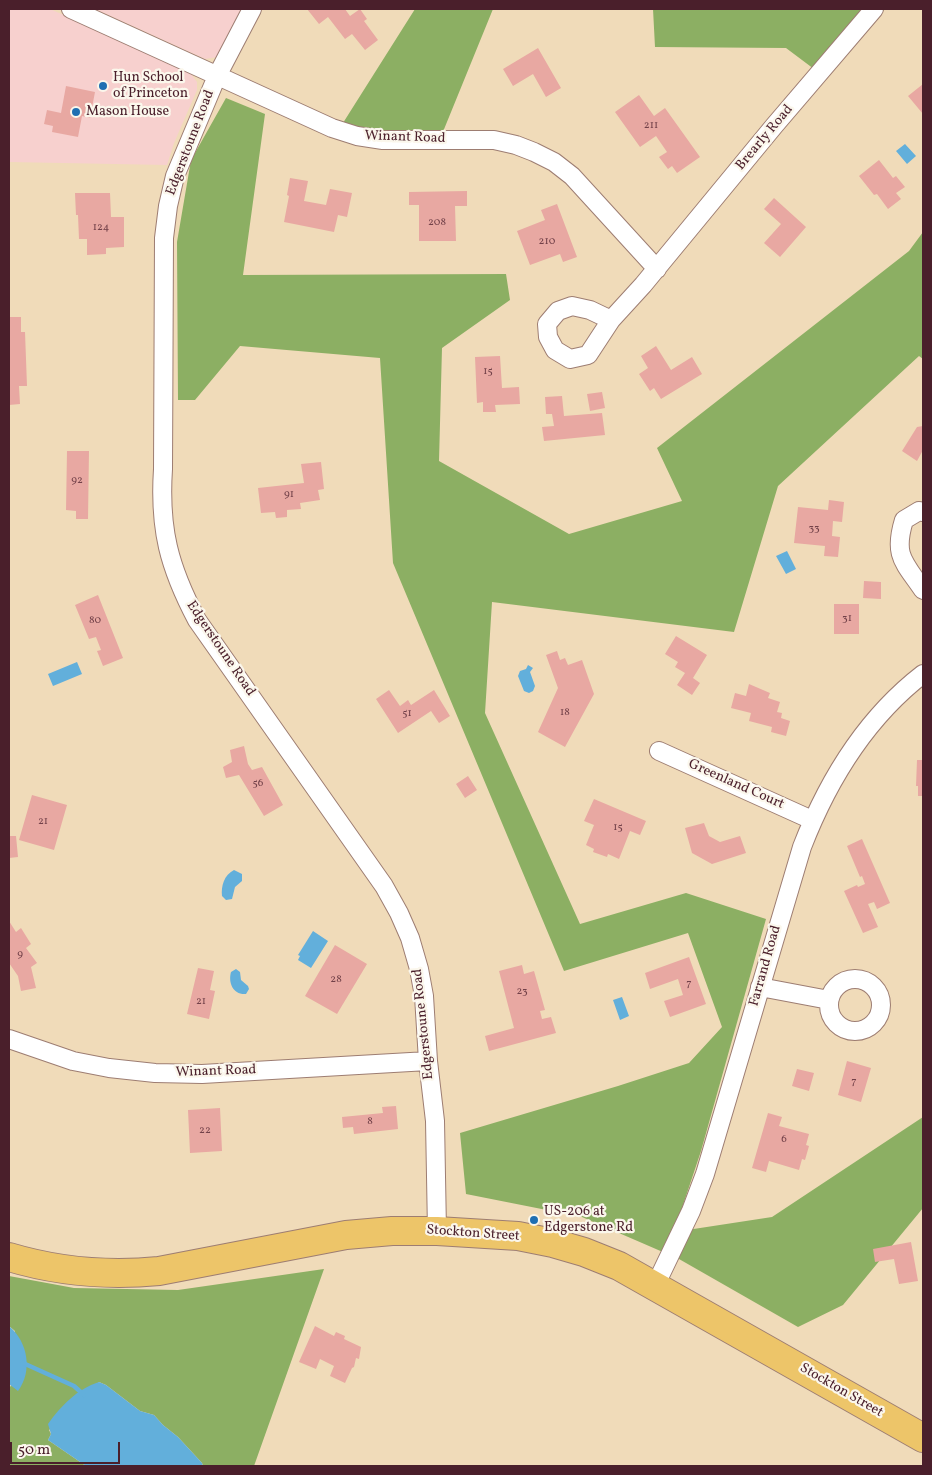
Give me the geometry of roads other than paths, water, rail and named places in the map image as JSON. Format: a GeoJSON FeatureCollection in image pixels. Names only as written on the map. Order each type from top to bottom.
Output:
{"type":"FeatureCollection","features":[{"type":"Feature","properties":{"kind":"highway","name":"Stockton Street"},"geometry":{"type":"LineString","coordinates":[[9,1257],[63,1270],[97,1274],[131,1273],[159,1271],[346,1235],[437,1231],[518,1236],[584,1252],[619,1266],[923,1438]]}},
{"type":"Feature","properties":{"kind":"street","name":"Winant Road"},"geometry":{"type":"LineString","coordinates":[[71,9],[332,128],[357,136],[383,140],[494,140],[516,145],[534,152],[554,162],[572,176],[657,269]]}},
{"type":"Feature","properties":{"kind":"street","name":"Edgerstoune Road"},"geometry":{"type":"LineString","coordinates":[[252,9],[217,76],[175,176],[168,206],[164,238],[163,461],[161,500],[164,530],[172,564],[197,620],[384,886],[400,913],[410,938],[424,996],[428,1061],[435,1121],[437,1231]]}},
{"type":"Feature","properties":{"kind":"street","name":"Brearly Road"},"geometry":{"type":"LineString","coordinates":[[610,320],[657,269],[774,126],[874,9]]}},
{"type":"Feature","properties":{"kind":"street"},"geometry":{"type":"LineString","coordinates":[[923,512],[919,511],[904,520],[898,538],[901,558],[923,590]]}},
{"type":"Feature","properties":{"kind":"street","name":"Farrand Road"},"geometry":{"type":"LineString","coordinates":[[655,1286],[692,1211],[705,1174],[802,847],[812,820],[829,786],[846,758],[866,731],[892,701],[923,674]]}},
{"type":"Feature","properties":{"kind":"street","name":"Greenland Court"},"geometry":{"type":"LineString","coordinates":[[659,751],[812,820]]}},
{"type":"Feature","properties":{"kind":"street"},"geometry":{"type":"LineString","coordinates":[[760,987],[829,1000]]}},
{"type":"Feature","properties":{"kind":"street","name":"Winant Road"},"geometry":{"type":"LineString","coordinates":[[9,1039],[73,1061],[110,1068],[155,1073],[202,1074],[428,1061]]}},
{"type":"Feature","properties":{"kind":"water"},"geometry":{"type":"Polygon","coordinates":[[[905,144],[916,156],[907,164],[896,151],[905,144]]]}},
{"type":"Feature","properties":{"kind":"water"},"geometry":{"type":"Polygon","coordinates":[[[787,551],[796,569],[786,574],[776,556],[787,551]]]}},
{"type":"Feature","properties":{"kind":"water"},"geometry":{"type":"Polygon","coordinates":[[[77,662],[82,674],[53,686],[48,674],[77,662]]]}},
{"type":"Feature","properties":{"kind":"water"},"geometry":{"type":"Polygon","coordinates":[[[528,665],[533,668],[530,672],[535,686],[533,691],[529,693],[524,691],[518,676],[520,671],[526,669],[528,665]]]}},
{"type":"Feature","properties":{"kind":"water"},"geometry":{"type":"Polygon","coordinates":[[[234,870],[242,874],[242,881],[235,887],[232,899],[226,900],[222,896],[222,888],[228,875],[234,870]]]}},
{"type":"Feature","properties":{"kind":"water"},"geometry":{"type":"Polygon","coordinates":[[[313,931],[328,941],[311,968],[298,960],[300,956],[298,955],[313,931]]]}},
{"type":"Feature","properties":{"kind":"water"},"geometry":{"type":"Polygon","coordinates":[[[236,969],[240,972],[241,980],[248,986],[249,989],[246,994],[238,993],[232,988],[230,976],[231,972],[236,969]]]}},
{"type":"Feature","properties":{"kind":"water"},"geometry":{"type":"Polygon","coordinates":[[[622,997],[629,1016],[620,1020],[613,1000],[622,997]]]}},
{"type":"Feature","properties":{"kind":"water"},"geometry":{"type":"Polygon","coordinates":[[[9,1326],[21,1340],[26,1357],[26,1375],[18,1391],[9,1384],[9,1326]]]}},
{"type":"Feature","properties":{"kind":"water"},"geometry":{"type":"Polygon","coordinates":[[[99,1382],[106,1385],[140,1411],[154,1415],[178,1437],[203,1466],[86,1466],[48,1440],[51,1434],[48,1424],[58,1411],[84,1389],[99,1382]]]}},
{"type":"Feature","properties":{"kind":"waterway"},"geometry":{"type":"LineString","coordinates":[[23,1363],[74,1386],[84,1395]]}},
{"type":"Feature","properties":{"kind":"place","name":"Hun School of Princeton"},"geometry":{"type":"Point","coordinates":[103,86]}},
{"type":"Feature","properties":{"kind":"place","name":"Mason House"},"geometry":{"type":"Point","coordinates":[76,112]}},
{"type":"Feature","properties":{"kind":"place","name":"US-206 at Edgerstone Rd"},"geometry":{"type":"Point","coordinates":[534,1220]}}]}
